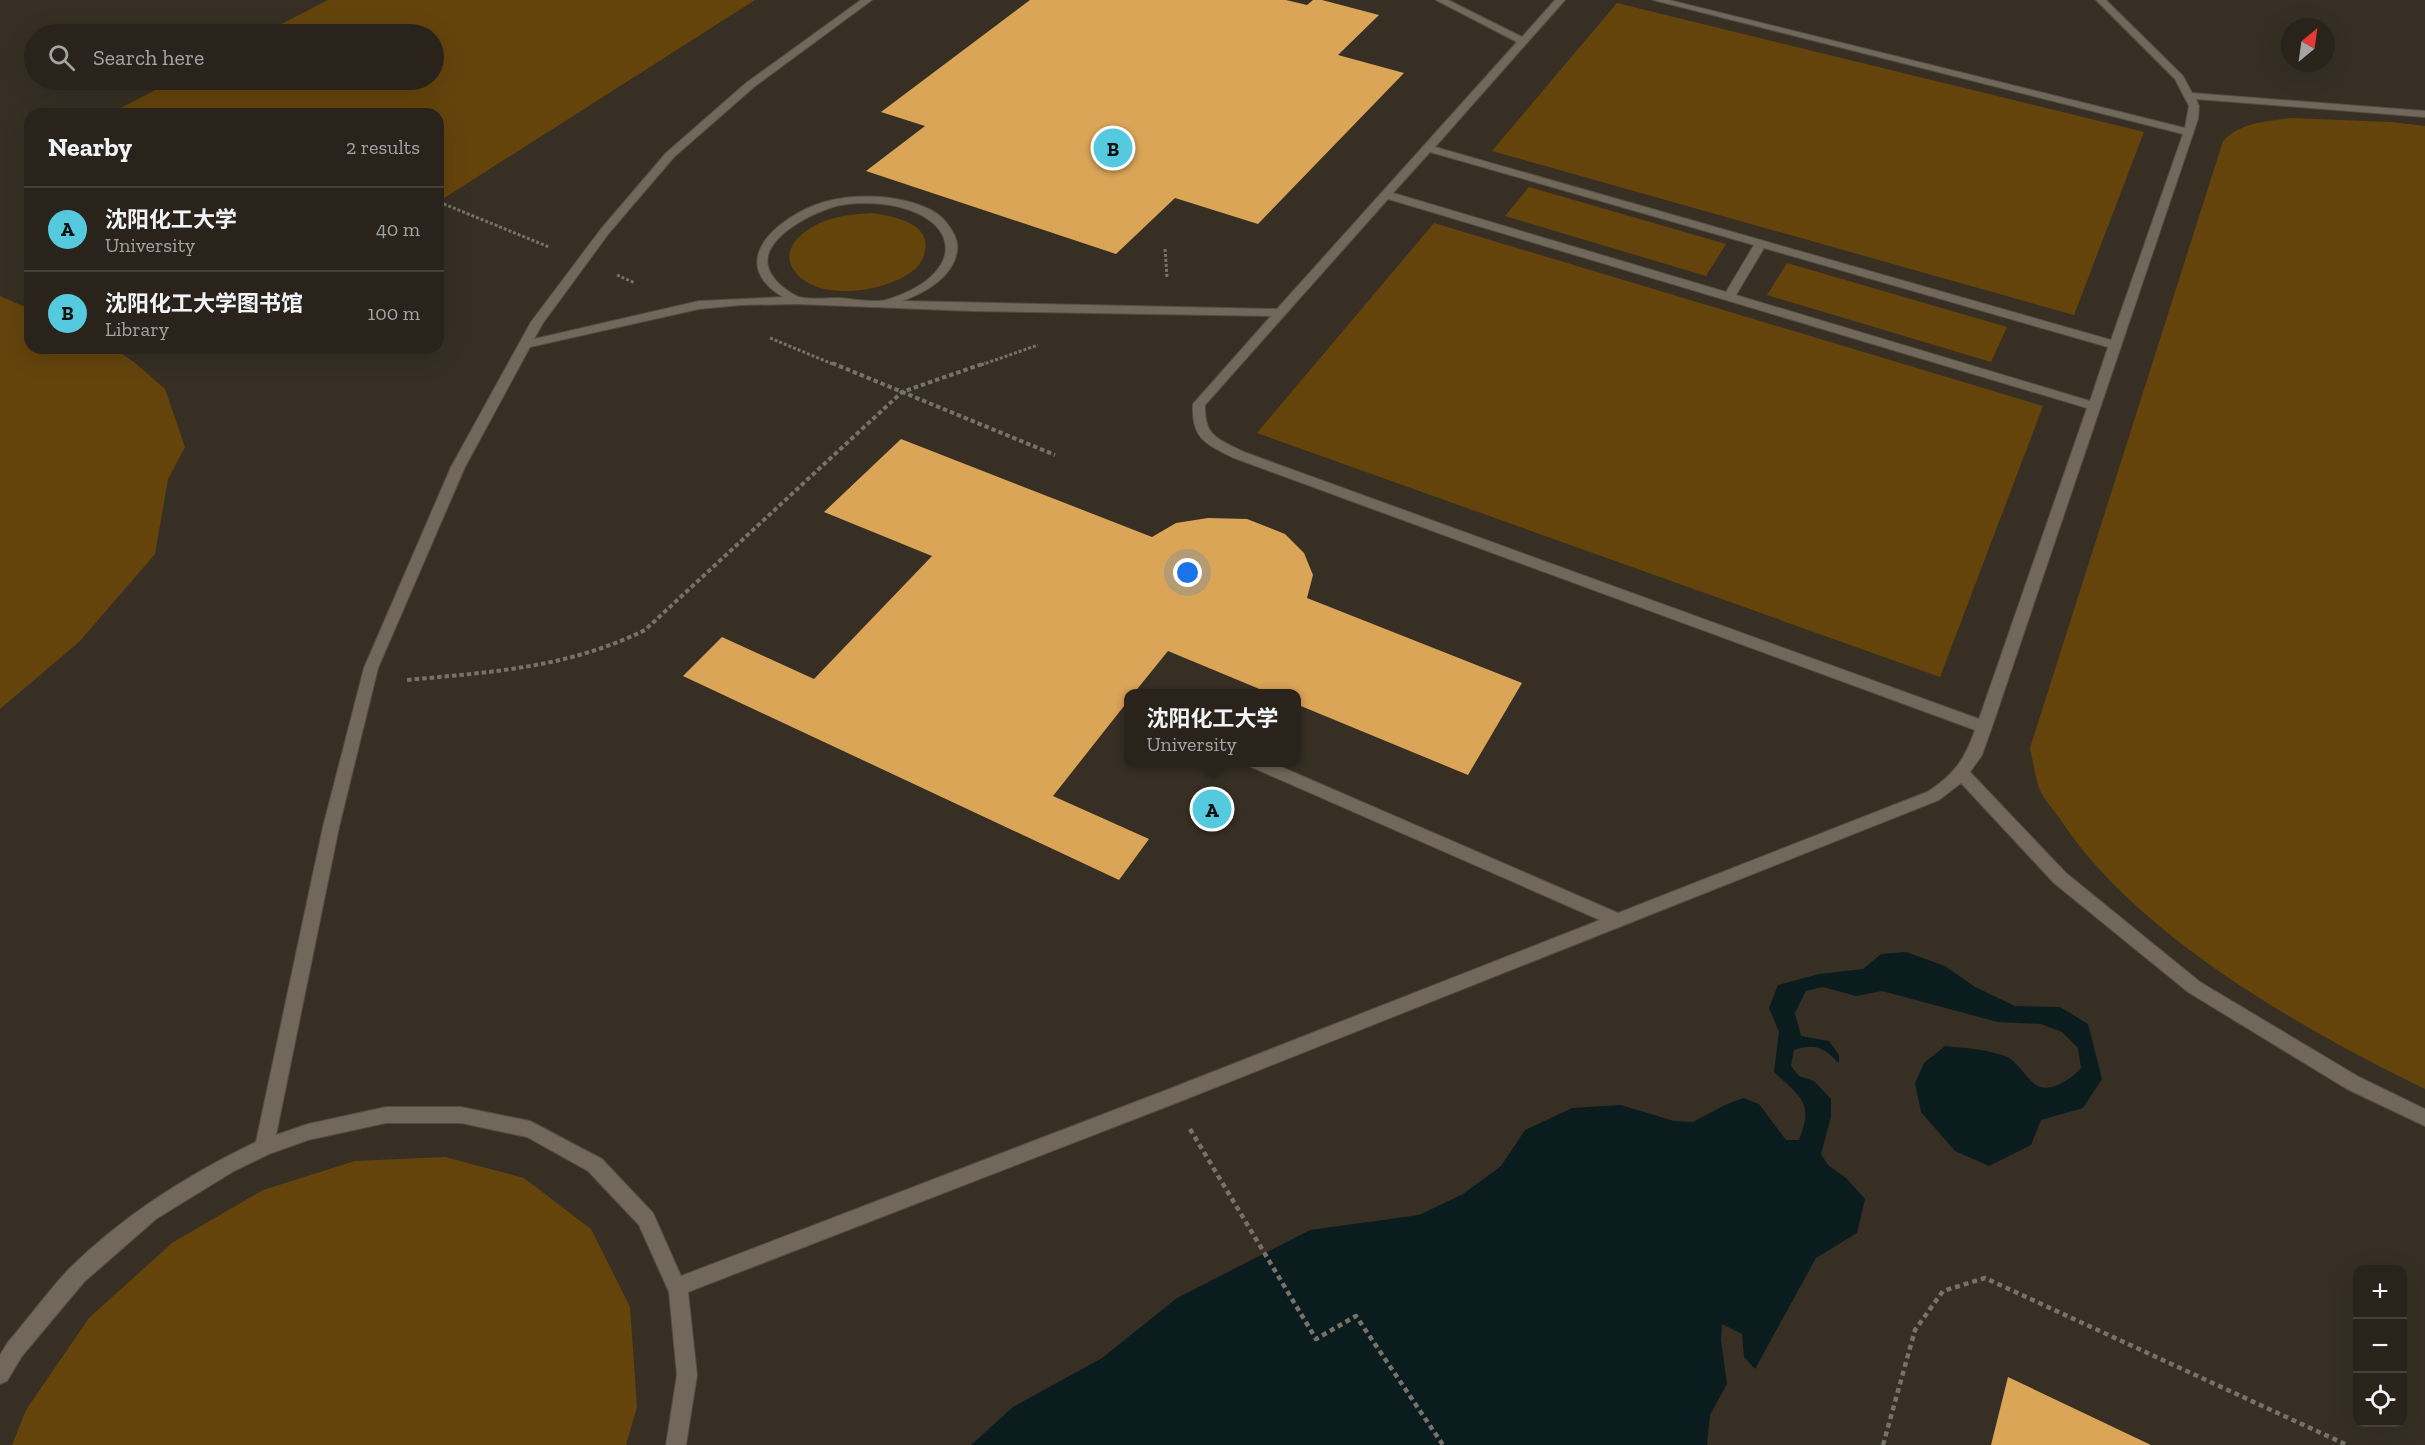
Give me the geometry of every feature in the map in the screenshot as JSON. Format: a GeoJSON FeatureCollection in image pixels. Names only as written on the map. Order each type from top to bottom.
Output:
{"type":"FeatureCollection","features":[{"type":"Feature","properties":{"kind":"street"},"geometry":{"type":"LineString","coordinates":[[264,1147],[331,827],[371,668],[458,467],[537,322],[605,231],[670,155],[750,85],[867,0]]}},
{"type":"Feature","properties":{"kind":"street"},"geometry":{"type":"LineString","coordinates":[[1441,0],[1523,41]]}},
{"type":"Feature","properties":{"kind":"street"},"geometry":{"type":"LineString","coordinates":[[1560,0],[1199,404],[1198,423],[1211,441],[1239,455],[1984,727]]}},
{"type":"Feature","properties":{"kind":"street"},"geometry":{"type":"LineString","coordinates":[[1658,0],[2188,132]]}},
{"type":"Feature","properties":{"kind":"street"},"geometry":{"type":"LineString","coordinates":[[676,1287],[1170,1097],[1933,796],[1953,783],[1974,755],[2193,119],[2194,106],[2179,78],[2101,0]]}},
{"type":"Feature","properties":{"kind":"street"},"geometry":{"type":"LineString","coordinates":[[2190,96],[2425,114]]}},
{"type":"Feature","properties":{"kind":"street"},"geometry":{"type":"LineString","coordinates":[[1428,148],[2115,345]]}},
{"type":"Feature","properties":{"kind":"street"},"geometry":{"type":"LineString","coordinates":[[1387,195],[2094,406]]}},
{"type":"Feature","properties":{"kind":"street"},"geometry":{"type":"LineString","coordinates":[[798,300],[784,294],[770,283],[762,266],[764,247],[777,230],[799,215],[828,205],[859,200],[890,201],[916,207],[936,218],[949,232],[953,249],[947,266],[931,282],[908,295],[883,303]]}},
{"type":"Feature","properties":{"kind":"street"},"geometry":{"type":"LineString","coordinates":[[1729,297],[1761,243]]}},
{"type":"Feature","properties":{"kind":"street"},"geometry":{"type":"LineString","coordinates":[[526,344],[699,304],[798,300],[1281,313]]}},
{"type":"Feature","properties":{"kind":"street"},"geometry":{"type":"LineString","coordinates":[[1265,767],[1616,920]]}},
{"type":"Feature","properties":{"kind":"street"},"geometry":{"type":"LineString","coordinates":[[1961,773],[2060,878],[2194,987],[2354,1083],[2425,1118]]}},
{"type":"Feature","properties":{"kind":"street"},"geometry":{"type":"LineString","coordinates":[[0,1374],[15,1348],[77,1275],[131,1228],[227,1165],[264,1147],[308,1132],[386,1115],[461,1115],[530,1129],[595,1165],[646,1219],[676,1287],[687,1375],[676,1445]]}},
{"type":"Feature","properties":{"kind":"path"},"geometry":{"type":"LineString","coordinates":[[368,684],[552,665],[620,645],[645,630],[902,392],[1048,342]]}},
{"type":"Feature","properties":{"kind":"path"},"geometry":{"type":"LineString","coordinates":[[1170,1097],[1316,1338],[1356,1316],[1443,1445]]}},
{"type":"Feature","properties":{"kind":"path"},"geometry":{"type":"LineString","coordinates":[[1883,1445],[1915,1330],[1943,1292],[1985,1278],[2347,1445]]}},
{"type":"Feature","properties":{"kind":"shaded area"},"geometry":{"type":"Polygon","coordinates":[[[328,0],[755,0],[444,198],[444,108],[121,108],[156,90],[444,90],[444,24],[281,24],[328,0]]]}},
{"type":"Feature","properties":{"kind":"shaded area"},"geometry":{"type":"Polygon","coordinates":[[[1617,3],[2144,132],[2074,315],[1492,151],[1617,3]]]}},
{"type":"Feature","properties":{"kind":"shaded area"},"geometry":{"type":"Polygon","coordinates":[[[2290,118],[2391,122],[2425,126],[2425,1089],[2327,1038],[2276,1008],[2226,976],[2178,941],[2134,904],[2095,864],[2044,797],[2039,788],[2030,748],[2223,141],[2246,126],[2290,118]]]}},
{"type":"Feature","properties":{"kind":"shaded area"},"geometry":{"type":"Polygon","coordinates":[[[1529,187],[1726,244],[1706,276],[1505,216],[1529,187]]]}},
{"type":"Feature","properties":{"kind":"shaded area"},"geometry":{"type":"Polygon","coordinates":[[[872,213],[908,222],[922,233],[925,240],[924,253],[921,262],[914,270],[885,285],[852,291],[820,288],[807,282],[796,273],[791,264],[790,255],[797,239],[805,232],[831,219],[872,213]]]}},
{"type":"Feature","properties":{"kind":"shaded area"},"geometry":{"type":"Polygon","coordinates":[[[1434,223],[2043,406],[1940,677],[1257,433],[1434,223]]]}},
{"type":"Feature","properties":{"kind":"shaded area"},"geometry":{"type":"Polygon","coordinates":[[[1787,263],[2007,327],[1991,362],[1767,295],[1787,263]]]}},
{"type":"Feature","properties":{"kind":"shaded area"},"geometry":{"type":"Polygon","coordinates":[[[0,296],[24,306],[24,354],[122,354],[134,362],[165,389],[185,447],[168,479],[155,554],[80,641],[0,709],[0,296]]]}},
{"type":"Feature","properties":{"kind":"shaded area"},"geometry":{"type":"Polygon","coordinates":[[[1906,952],[1945,966],[1975,987],[2015,1006],[2060,1007],[2088,1024],[2102,1079],[2083,1108],[2041,1120],[2031,1145],[1989,1166],[1955,1151],[1921,1112],[1915,1083],[1924,1063],[1945,1046],[1983,1050],[2010,1058],[2036,1085],[2048,1088],[2061,1084],[2081,1068],[2078,1048],[2062,1032],[2041,1024],[1998,1022],[1882,991],[1856,996],[1823,987],[1806,991],[1795,1013],[1801,1036],[1829,1041],[1839,1055],[1839,1063],[1824,1050],[1808,1047],[1794,1050],[1791,1066],[1799,1076],[1814,1081],[1831,1099],[1831,1117],[1821,1154],[1828,1165],[1846,1178],[1865,1199],[1857,1233],[1816,1258],[1755,1369],[1744,1357],[1742,1334],[1722,1324],[1721,1340],[1727,1384],[1710,1415],[1707,1445],[971,1445],[1013,1407],[1102,1358],[1177,1298],[1310,1230],[1419,1215],[1463,1194],[1501,1166],[1525,1130],[1572,1108],[1621,1105],[1674,1121],[1693,1122],[1743,1098],[1759,1104],[1786,1140],[1799,1140],[1805,1109],[1798,1095],[1774,1072],[1779,1032],[1769,1008],[1778,985],[1819,974],[1863,969],[1881,954],[1906,952]]]}},
{"type":"Feature","properties":{"kind":"shaded area"},"geometry":{"type":"Polygon","coordinates":[[[445,1157],[524,1178],[591,1229],[630,1307],[637,1407],[626,1445],[12,1445],[26,1410],[89,1318],[172,1243],[263,1190],[355,1161],[445,1157]]]}},
{"type":"Feature","properties":{"kind":"building"},"geometry":{"type":"Polygon","coordinates":[[[1030,0],[1286,0],[1307,5],[1313,0],[1322,0],[1379,15],[1338,55],[1404,73],[1258,224],[1175,198],[1116,254],[866,171],[925,126],[881,112],[1030,0]]]}},
{"type":"Feature","properties":{"kind":"building"},"geometry":{"type":"Polygon","coordinates":[[[901,439],[1152,537],[1176,523],[1208,518],[1247,519],[1285,534],[1304,553],[1313,575],[1307,598],[1522,683],[1468,775],[1301,706],[1301,689],[1259,689],[1168,651],[1137,689],[1124,689],[1124,706],[1053,796],[1149,839],[1119,880],[683,676],[722,637],[814,679],[932,556],[824,512],[901,439]]]}},
{"type":"Feature","properties":{"kind":"building"},"geometry":{"type":"Polygon","coordinates":[[[2008,1377],[2151,1445],[1991,1445],[2008,1377]]]}},
{"type":"Feature","properties":{"kind":"place","name":"沈阳化工大学图书馆"},"geometry":{"type":"Point","coordinates":[1113,148]}},
{"type":"Feature","properties":{"kind":"place","name":"沈阳化工大学"},"geometry":{"type":"Point","coordinates":[1212,809]}}]}
